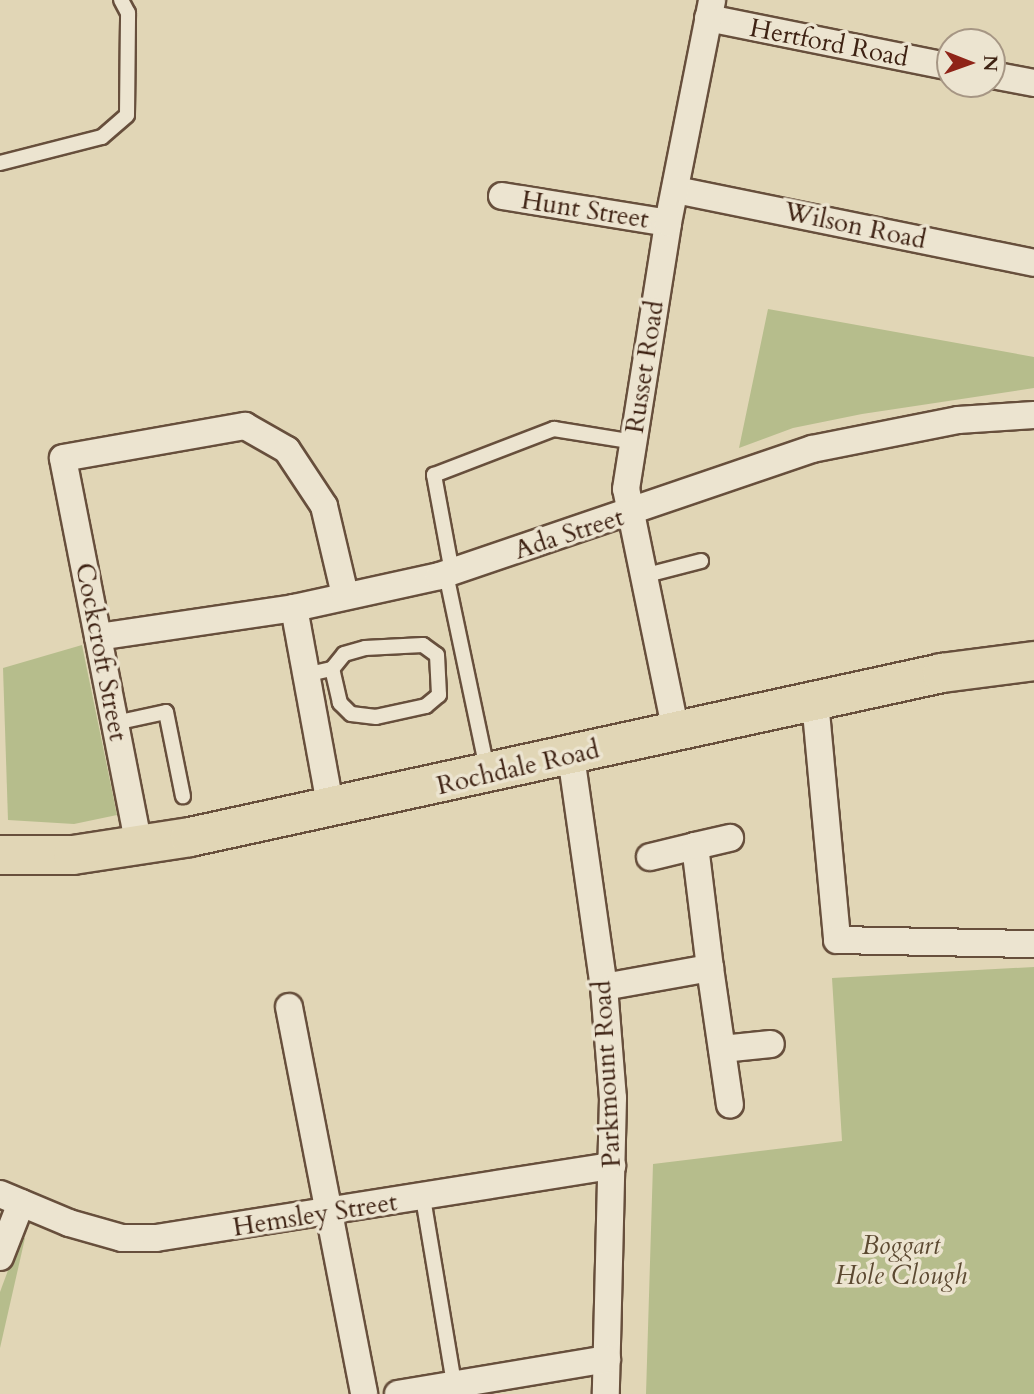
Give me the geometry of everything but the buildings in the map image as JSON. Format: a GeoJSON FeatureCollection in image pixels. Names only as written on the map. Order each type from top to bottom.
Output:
{"type":"FeatureCollection","features":[{"type":"Feature","properties":{"kind":"main road","name":"Rochdale Road"},"geometry":{"type":"LineString","coordinates":[[0,855],[73,855],[139,846],[331,810],[942,673],[1034,661]]}},
{"type":"Feature","properties":{"kind":"street","name":"Hertford Road"},"geometry":{"type":"LineString","coordinates":[[710,9],[936,64]]}},
{"type":"Feature","properties":{"kind":"street","name":"Russet Road"},"geometry":{"type":"LineString","coordinates":[[676,732],[628,515],[626,489],[668,223],[710,9]]}},
{"type":"Feature","properties":{"kind":"street"},"geometry":{"type":"LineString","coordinates":[[1006,78],[1034,83]]}},
{"type":"Feature","properties":{"kind":"street","name":"Wilson Road"},"geometry":{"type":"LineString","coordinates":[[676,190],[1034,263]]}},
{"type":"Feature","properties":{"kind":"street","name":"Hunt Street"},"geometry":{"type":"LineString","coordinates":[[502,197],[668,223]]}},
{"type":"Feature","properties":{"kind":"street","name":"Ada Street"},"geometry":{"type":"LineString","coordinates":[[98,637],[294,608],[449,573],[628,515],[811,449],[958,420],[1034,415]]}},
{"type":"Feature","properties":{"kind":"street","name":"Cockcroft Street"},"geometry":{"type":"LineString","coordinates":[[139,846],[63,458],[245,426],[287,450],[324,506],[345,595]]}},
{"type":"Feature","properties":{"kind":"street"},"geometry":{"type":"LineString","coordinates":[[294,608],[331,810]]}},
{"type":"Feature","properties":{"kind":"street"},"geometry":{"type":"LineString","coordinates":[[816,701],[837,940],[1034,944]]}},
{"type":"Feature","properties":{"kind":"street","name":"Parkmount Road"},"geometry":{"type":"LineString","coordinates":[[571,756],[604,986],[613,1098],[606,1394]]}},
{"type":"Feature","properties":{"kind":"street"},"geometry":{"type":"LineString","coordinates":[[650,857],[730,838]]}},
{"type":"Feature","properties":{"kind":"street"},"geometry":{"type":"LineString","coordinates":[[695,846],[730,1105]]}},
{"type":"Feature","properties":{"kind":"street"},"geometry":{"type":"LineString","coordinates":[[604,986],[710,968]]}},
{"type":"Feature","properties":{"kind":"street"},"geometry":{"type":"LineString","coordinates":[[289,1007],[364,1394]]}},
{"type":"Feature","properties":{"kind":"street"},"geometry":{"type":"LineString","coordinates":[[722,1049],[771,1044]]}},
{"type":"Feature","properties":{"kind":"street","name":"Hemsley Street"},"geometry":{"type":"LineString","coordinates":[[11,1198],[122,1238],[197,1233],[612,1166]]}},
{"type":"Feature","properties":{"kind":"street"},"geometry":{"type":"LineString","coordinates":[[0,1257],[11,1198]]}},
{"type":"Feature","properties":{"kind":"street"},"geometry":{"type":"LineString","coordinates":[[398,1394],[455,1389],[607,1359]]}},
{"type":"Feature","properties":{"kind":"lane"},"geometry":{"type":"LineString","coordinates":[[0,163],[102,137],[127,115],[128,13],[121,0]]}},
{"type":"Feature","properties":{"kind":"lane"},"geometry":{"type":"LineString","coordinates":[[488,774],[449,573],[434,475],[554,429],[634,442]]}},
{"type":"Feature","properties":{"kind":"lane"},"geometry":{"type":"LineString","coordinates":[[643,576],[701,561]]}},
{"type":"Feature","properties":{"kind":"lane"},"geometry":{"type":"LineString","coordinates":[[305,675],[332,669],[344,654],[365,648],[423,645],[437,655],[439,695],[426,706],[376,717],[351,714],[340,702],[332,669]]}},
{"type":"Feature","properties":{"kind":"lane"},"geometry":{"type":"LineString","coordinates":[[115,723],[166,712],[183,796]]}},
{"type":"Feature","properties":{"kind":"lane"},"geometry":{"type":"LineString","coordinates":[[423,1198],[455,1389]]}},
{"type":"Feature","properties":{"kind":"green space"},"geometry":{"type":"Polygon","coordinates":[[[768,309],[1034,357],[1034,388],[862,414],[793,428],[739,448],[768,309]]]}},
{"type":"Feature","properties":{"kind":"green space"},"geometry":{"type":"Polygon","coordinates":[[[82,645],[117,815],[74,824],[8,820],[3,668],[82,645]]]}},
{"type":"Feature","properties":{"kind":"green space","name":"Boggart Hole Clough"},"geometry":{"type":"Polygon","coordinates":[[[1034,967],[1034,1394],[646,1394],[653,1164],[842,1141],[832,978],[1034,967]]]}},
{"type":"Feature","properties":{"kind":"green space"},"geometry":{"type":"Polygon","coordinates":[[[20,1238],[25,1238],[0,1348],[0,1292],[20,1238]]]}}]}
